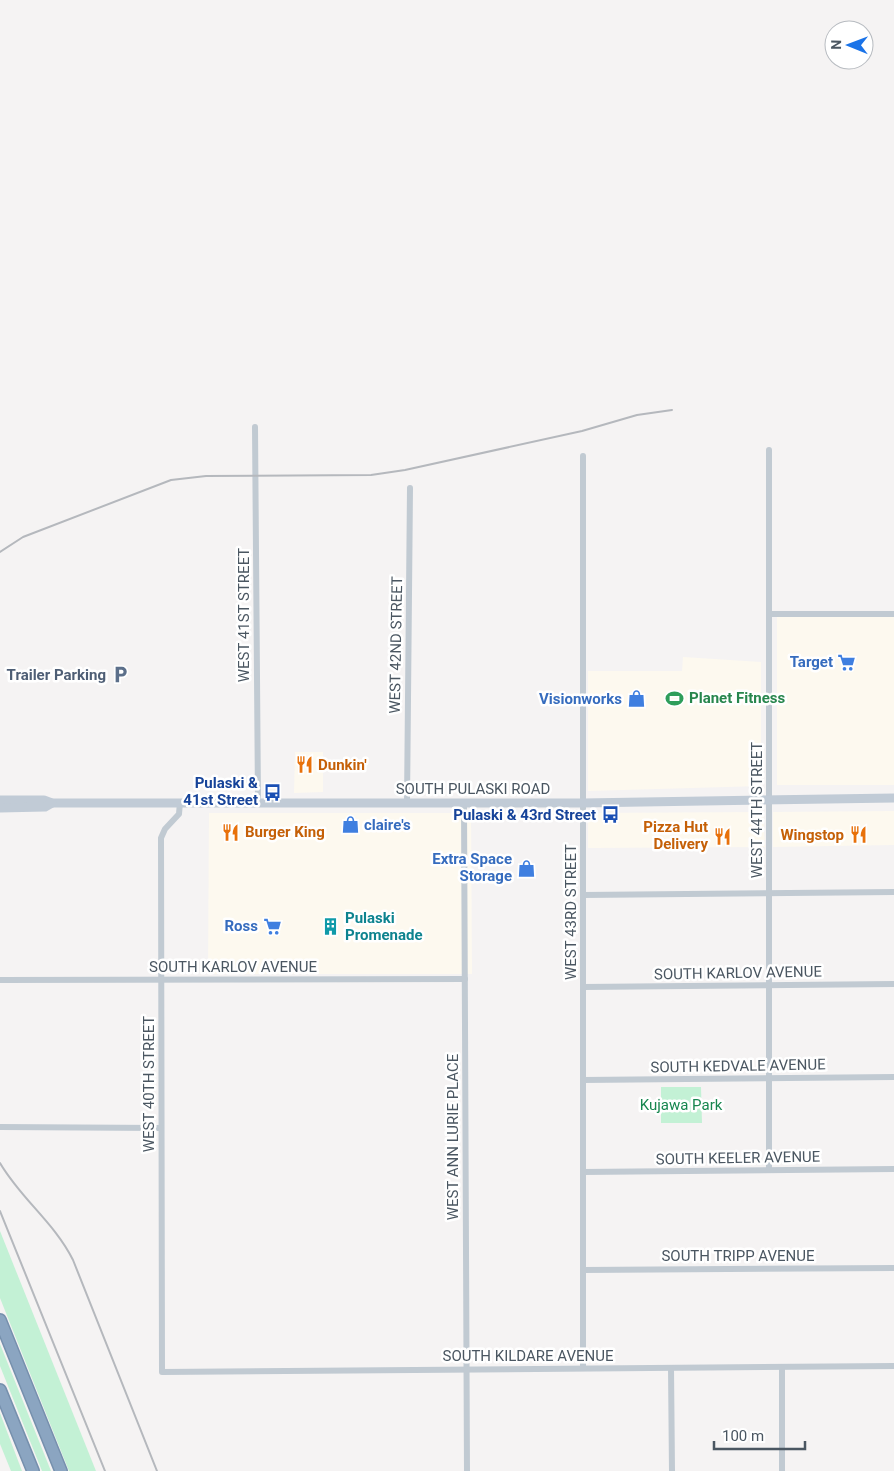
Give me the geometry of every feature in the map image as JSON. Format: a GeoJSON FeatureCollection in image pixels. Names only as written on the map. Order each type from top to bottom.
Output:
{"type":"FeatureCollection","features":[{"type":"Feature","properties":{"kind":"highway"},"geometry":{"type":"LineString","coordinates":[[0,1320],[60,1471]]}},
{"type":"Feature","properties":{"kind":"highway"},"geometry":{"type":"LineString","coordinates":[[0,1390],[33,1471]]}},
{"type":"Feature","properties":{"kind":"main road","name":"SOUTH PULASKI ROAD"},"geometry":{"type":"LineString","coordinates":[[0,800],[44,800],[52,803],[583,803],[894,798]]}},
{"type":"Feature","properties":{"kind":"main road","name":"SOUTH PULASKI ROAD"},"geometry":{"type":"LineString","coordinates":[[0,808],[45,807],[52,803]]}},
{"type":"Feature","properties":{"kind":"street","name":"WEST 41ST STREET"},"geometry":{"type":"LineString","coordinates":[[255,427],[258,802]]}},
{"type":"Feature","properties":{"kind":"street","name":"WEST 44TH STREET"},"geometry":{"type":"LineString","coordinates":[[769,450],[769,1170]]}},
{"type":"Feature","properties":{"kind":"street","name":"WEST 43RD STREET"},"geometry":{"type":"LineString","coordinates":[[583,456],[583,1368]]}},
{"type":"Feature","properties":{"kind":"street","name":"WEST 42ND STREET"},"geometry":{"type":"LineString","coordinates":[[407,802],[410,488]]}},
{"type":"Feature","properties":{"kind":"street"},"geometry":{"type":"LineString","coordinates":[[769,614],[894,614]]}},
{"type":"Feature","properties":{"kind":"street","name":"WEST 40TH STREET"},"geometry":{"type":"LineString","coordinates":[[162,1372],[161,838],[165,829],[179,814],[180,802]]}},
{"type":"Feature","properties":{"kind":"street","name":"WEST ANN LURIE PLACE"},"geometry":{"type":"LineString","coordinates":[[464,803],[467,1471]]}},
{"type":"Feature","properties":{"kind":"street"},"geometry":{"type":"LineString","coordinates":[[583,895],[894,892]]}},
{"type":"Feature","properties":{"kind":"street","name":"SOUTH KARLOV AVENUE"},"geometry":{"type":"LineString","coordinates":[[0,980],[465,978]]}},
{"type":"Feature","properties":{"kind":"street","name":"SOUTH KARLOV AVENUE"},"geometry":{"type":"LineString","coordinates":[[583,988],[894,984]]}},
{"type":"Feature","properties":{"kind":"street","name":"SOUTH KEDVALE AVENUE"},"geometry":{"type":"LineString","coordinates":[[583,1080],[894,1077]]}},
{"type":"Feature","properties":{"kind":"street"},"geometry":{"type":"LineString","coordinates":[[0,1127],[161,1128]]}},
{"type":"Feature","properties":{"kind":"street","name":"SOUTH KEELER AVENUE"},"geometry":{"type":"LineString","coordinates":[[583,1172],[894,1169]]}},
{"type":"Feature","properties":{"kind":"street","name":"SOUTH TRIPP AVENUE"},"geometry":{"type":"LineString","coordinates":[[583,1270],[894,1268]]}},
{"type":"Feature","properties":{"kind":"street","name":"SOUTH KILDARE AVENUE"},"geometry":{"type":"LineString","coordinates":[[162,1372],[894,1366]]}},
{"type":"Feature","properties":{"kind":"street"},"geometry":{"type":"LineString","coordinates":[[782,1367],[782,1471]]}},
{"type":"Feature","properties":{"kind":"street"},"geometry":{"type":"LineString","coordinates":[[671,1368],[672,1471]]}},
{"type":"Feature","properties":{"kind":"shaded area"},"geometry":{"type":"Polygon","coordinates":[[[894,615],[894,785],[777,785],[777,617],[894,615]]]}},
{"type":"Feature","properties":{"kind":"shaded area"},"geometry":{"type":"Polygon","coordinates":[[[683,657],[761,662],[761,786],[588,791],[588,671],[682,671],[683,657]]]}},
{"type":"Feature","properties":{"kind":"shaded area"},"geometry":{"type":"Polygon","coordinates":[[[295,752],[323,752],[323,792],[294,793],[295,752]]]}},
{"type":"Feature","properties":{"kind":"shaded area"},"geometry":{"type":"Polygon","coordinates":[[[894,811],[894,845],[773,847],[773,812],[894,811]]]}},
{"type":"Feature","properties":{"kind":"shaded area"},"geometry":{"type":"Polygon","coordinates":[[[763,812],[765,847],[588,848],[588,813],[763,812]]]}},
{"type":"Feature","properties":{"kind":"shaded area","name":"Pulaski Promenade"},"geometry":{"type":"Polygon","coordinates":[[[209,813],[471,813],[472,974],[208,974],[209,813]]]}},
{"type":"Feature","properties":{"kind":"green space","name":"Kujawa Park"},"geometry":{"type":"Polygon","coordinates":[[[661,1087],[701,1087],[702,1123],[661,1123],[661,1087]]]}},
{"type":"Feature","properties":{"kind":"green space"},"geometry":{"type":"Polygon","coordinates":[[[0,1231],[96,1471],[69,1471],[0,1298],[0,1231]]]}},
{"type":"Feature","properties":{"kind":"green space"},"geometry":{"type":"Polygon","coordinates":[[[0,1344],[51,1471],[42,1471],[0,1366],[0,1344]]]}},
{"type":"Feature","properties":{"kind":"green space"},"geometry":{"type":"Polygon","coordinates":[[[0,1413],[22,1471],[11,1471],[0,1444],[0,1413]]]}},
{"type":"Feature","properties":{"kind":"railway"},"geometry":{"type":"LineString","coordinates":[[0,552],[23,537],[171,480],[206,476],[371,475],[405,470],[582,431],[637,415],[672,410]]}},
{"type":"Feature","properties":{"kind":"railway"},"geometry":{"type":"LineString","coordinates":[[0,1163],[8,1176],[57,1234],[73,1260],[157,1471]]}},
{"type":"Feature","properties":{"kind":"railway"},"geometry":{"type":"LineString","coordinates":[[0,1211],[105,1471]]}},
{"type":"Feature","properties":{"kind":"place","name":"Target"},"geometry":{"type":"Point","coordinates":[847,662]}},
{"type":"Feature","properties":{"kind":"place","name":"Trailer Parking"},"geometry":{"type":"Point","coordinates":[120,675]}},
{"type":"Feature","properties":{"kind":"place","name":"Planet Fitness"},"geometry":{"type":"Point","coordinates":[675,698]}},
{"type":"Feature","properties":{"kind":"place","name":"Visionworks"},"geometry":{"type":"Point","coordinates":[636,699]}},
{"type":"Feature","properties":{"kind":"place","name":"Dunkin'"},"geometry":{"type":"Point","coordinates":[304,765]}},
{"type":"Feature","properties":{"kind":"place","name":"Pulaski & 41st Street"},"geometry":{"type":"Point","coordinates":[272,792]}},
{"type":"Feature","properties":{"kind":"place","name":"Pulaski & 43rd Street"},"geometry":{"type":"Point","coordinates":[610,815]}},
{"type":"Feature","properties":{"kind":"place","name":"claire's"},"geometry":{"type":"Point","coordinates":[350,825]}},
{"type":"Feature","properties":{"kind":"place","name":"Burger King"},"geometry":{"type":"Point","coordinates":[231,832]}},
{"type":"Feature","properties":{"kind":"place","name":"Wingstop"},"geometry":{"type":"Point","coordinates":[858,835]}},
{"type":"Feature","properties":{"kind":"place","name":"Pizza Hut Delivery"},"geometry":{"type":"Point","coordinates":[722,836]}},
{"type":"Feature","properties":{"kind":"place","name":"Extra Space Storage"},"geometry":{"type":"Point","coordinates":[526,868]}},
{"type":"Feature","properties":{"kind":"place","name":"Ross"},"geometry":{"type":"Point","coordinates":[272,926]}},
{"type":"Feature","properties":{"kind":"place","name":"Pulaski Promenade"},"geometry":{"type":"Point","coordinates":[331,927]}}]}
